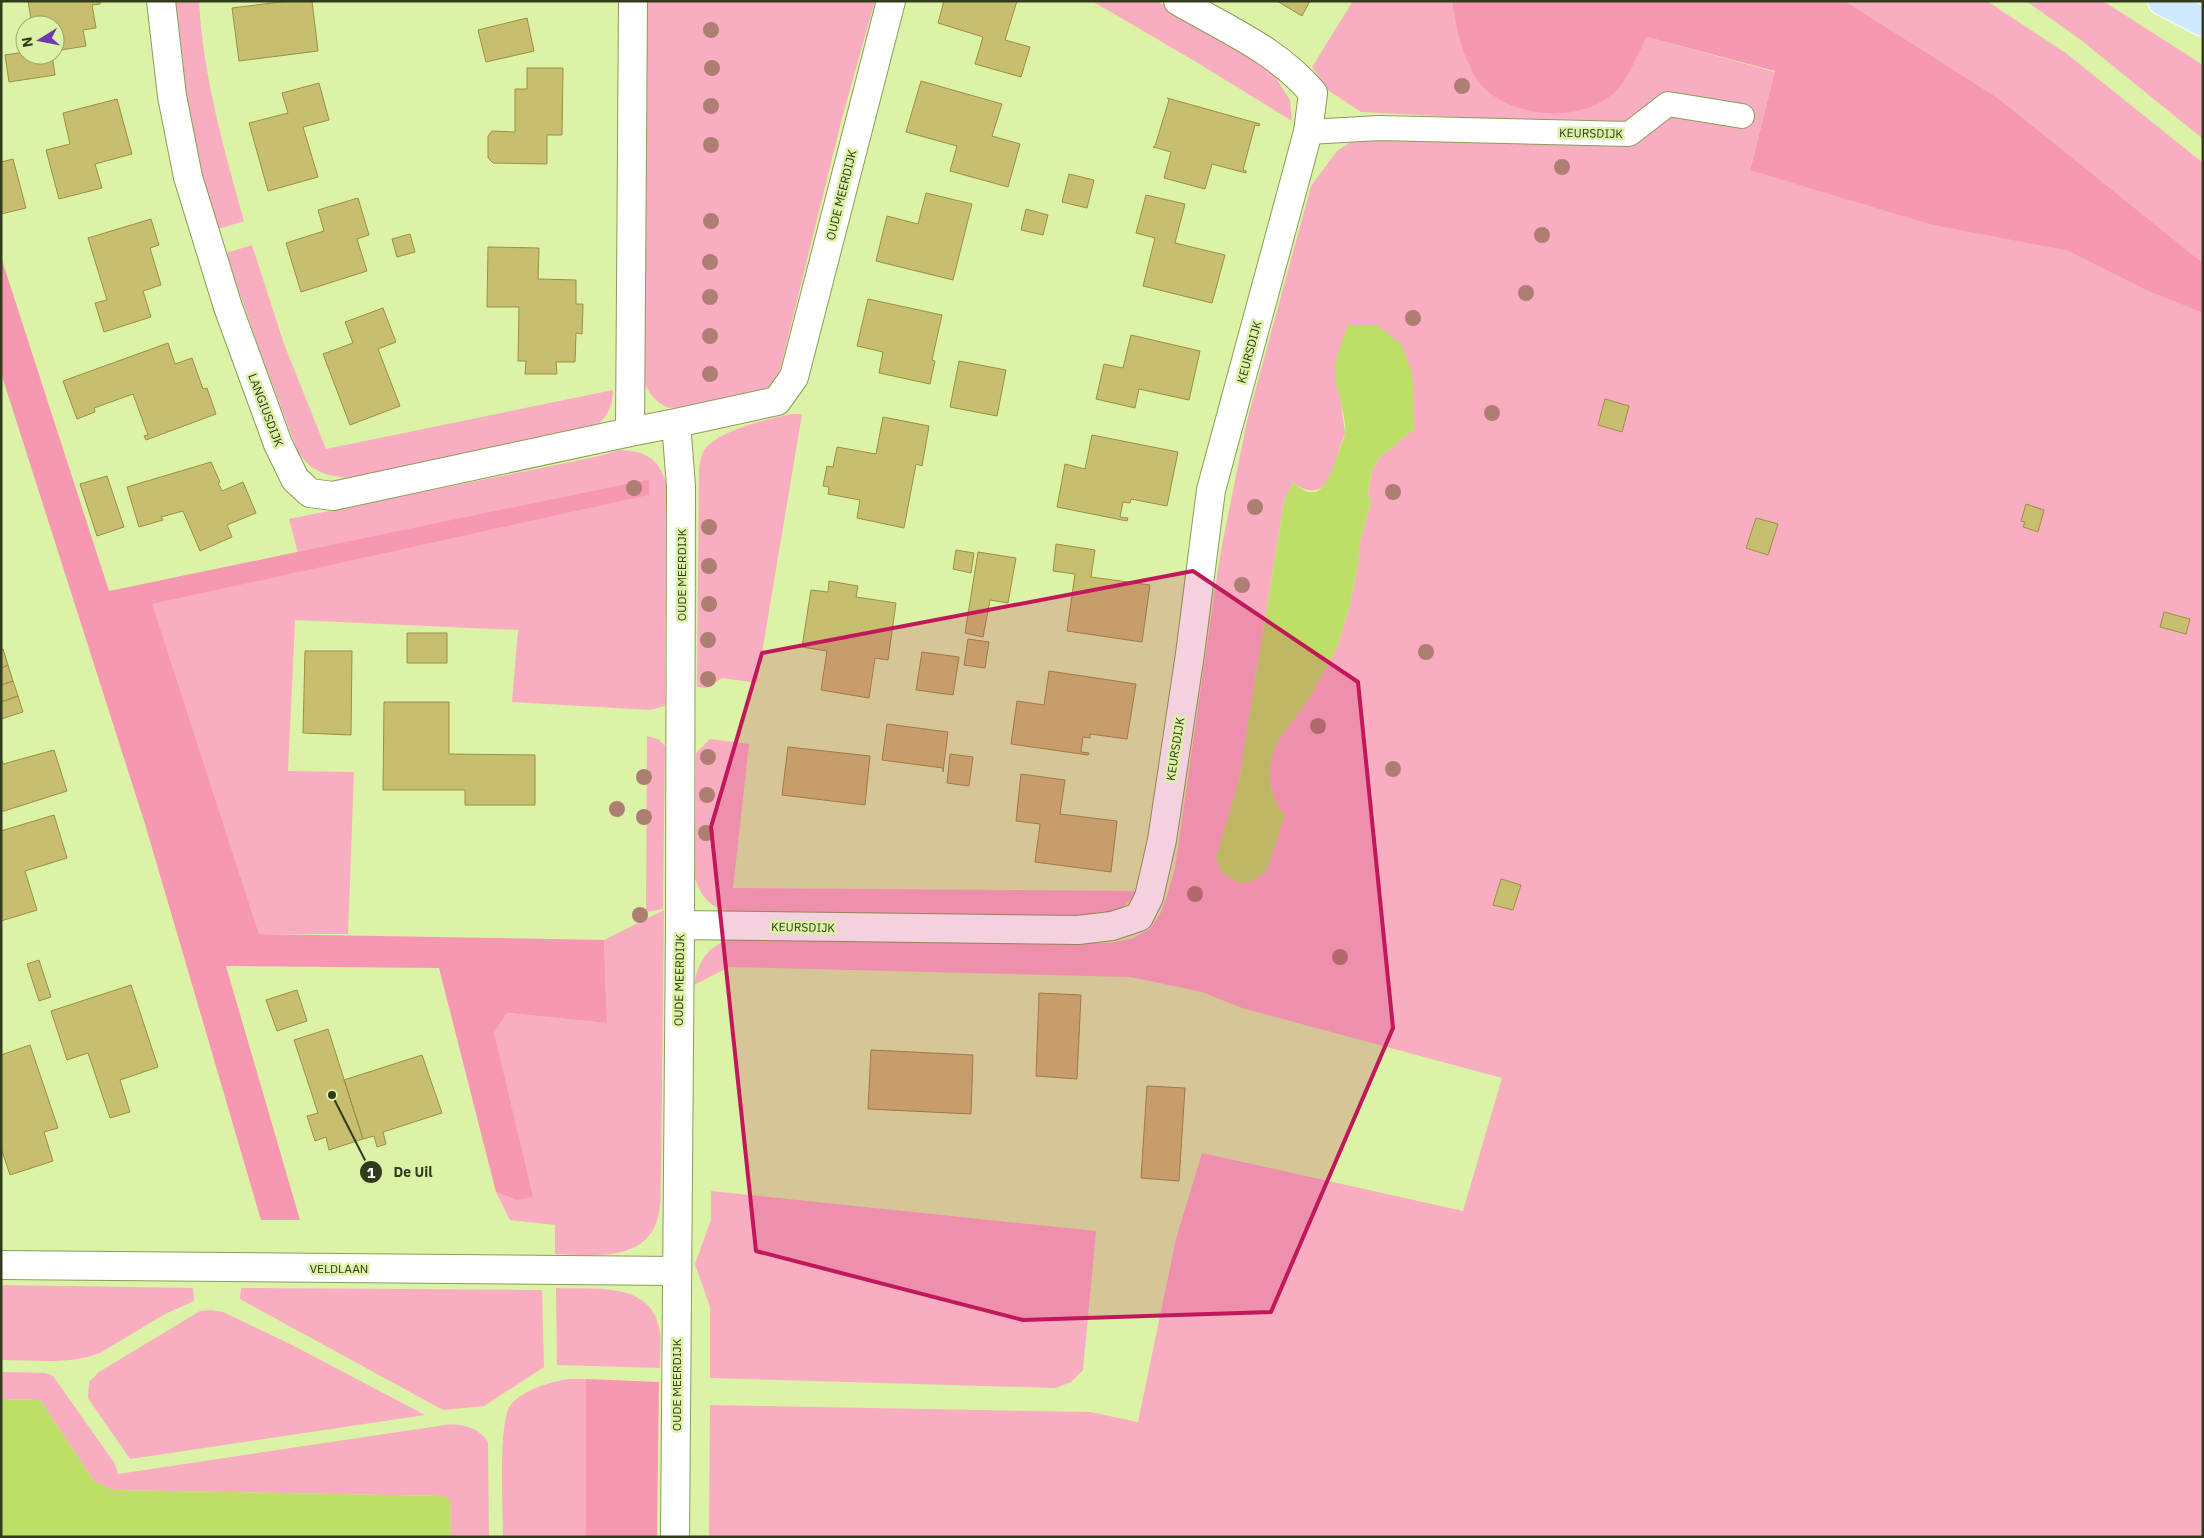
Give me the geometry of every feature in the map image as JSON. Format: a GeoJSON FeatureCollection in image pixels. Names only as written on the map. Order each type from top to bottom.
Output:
{"type":"FeatureCollection","features":[{"type":"Feature","properties":{"kind":"main road"},"geometry":{"type":"LineString","coordinates":[[2162,1],[2203,22]]}},
{"type":"Feature","properties":{"kind":"street","name":"LANGIUSDIJK"},"geometry":{"type":"LineString","coordinates":[[161,1],[172,96],[188,177],[228,307],[278,444],[295,479],[310,493],[333,496],[630,432]]}},
{"type":"Feature","properties":{"kind":"street"},"geometry":{"type":"LineString","coordinates":[[630,432],[633,1]]}},
{"type":"Feature","properties":{"kind":"street","name":"OUDE MEERDIJK"},"geometry":{"type":"LineString","coordinates":[[630,432],[777,401],[794,377],[891,1]]}},
{"type":"Feature","properties":{"kind":"street","name":"KEURSDIJK"},"geometry":{"type":"LineString","coordinates":[[680,925],[1078,930],[1112,926],[1138,917],[1150,897],[1160,849],[1190,654],[1211,490],[1308,132],[1313,93],[1276,56],[1178,1]]}},
{"type":"Feature","properties":{"kind":"street","name":"OUDE MEERDIJK"},"geometry":{"type":"LineString","coordinates":[[675,1537],[680,925],[681,486],[676,423]]}},
{"type":"Feature","properties":{"kind":"street","name":"VELDLAAN"},"geometry":{"type":"LineString","coordinates":[[1,1265],[676,1271]]}},
{"type":"Feature","properties":{"kind":"lane","name":"KEURSDIJK"},"geometry":{"type":"LineString","coordinates":[[1308,132],[1379,128],[1629,134],[1668,104],[1742,116]]}},
{"type":"Feature","properties":{"kind":"highlighted area"},"geometry":{"type":"Polygon","coordinates":[[[1193,571],[1358,682],[1393,1028],[1271,1312],[1023,1320],[756,1251],[711,827],[762,653],[1193,571]]]}},
{"type":"Feature","properties":{"kind":"shaded area"},"geometry":{"type":"Polygon","coordinates":[[[175,1],[199,1],[201,29],[210,85],[222,140],[244,221],[218,229],[209,201],[189,116],[175,1]]]}},
{"type":"Feature","properties":{"kind":"shaded area"},"geometry":{"type":"Polygon","coordinates":[[[645,1],[875,1],[842,118],[779,374],[771,385],[763,390],[715,403],[674,408],[667,407],[653,397],[644,382],[645,1]]]}},
{"type":"Feature","properties":{"kind":"shaded area"},"geometry":{"type":"Polygon","coordinates":[[[1092,1],[1157,1],[1223,40],[1274,75],[1290,100],[1292,121],[1198,63],[1092,1]]]}},
{"type":"Feature","properties":{"kind":"shaded area"},"geometry":{"type":"Polygon","coordinates":[[[1353,1],[1452,1],[1454,15],[1469,66],[1503,101],[1526,110],[1548,113],[1572,112],[1616,91],[1647,37],[1775,72],[1750,169],[1932,225],[2068,251],[2148,291],[2203,313],[2203,1537],[709,1537],[710,1405],[1090,1412],[1138,1422],[1176,1239],[1202,1153],[1463,1211],[1502,1078],[1242,1008],[1202,992],[1131,977],[729,967],[694,985],[702,960],[712,948],[727,940],[736,938],[1109,943],[1131,939],[1150,929],[1160,914],[1175,868],[1220,555],[1247,421],[1311,186],[1337,151],[1355,139],[1619,146],[1625,126],[1361,112],[1323,87],[1320,78],[1312,67],[1353,1]],[[1335,375],[1345,433],[1328,483],[1319,489],[1306,490],[1293,482],[1284,501],[1239,780],[1216,858],[1279,809],[1272,792],[1269,773],[1273,752],[1278,741],[1312,694],[1337,647],[1350,605],[1358,564],[1359,544],[1371,503],[1368,492],[1372,470],[1379,458],[1414,429],[1335,375]]]}},
{"type":"Feature","properties":{"kind":"shaded area"},"geometry":{"type":"Polygon","coordinates":[[[1452,1],[1845,1],[1998,98],[2203,263],[2203,313],[2148,291],[2068,251],[1932,225],[1750,170],[1775,71],[1647,37],[1624,82],[1615,92],[1601,102],[1585,109],[1568,113],[1532,111],[1514,106],[1499,99],[1485,89],[1472,72],[1462,48],[1452,1]]]}},
{"type":"Feature","properties":{"kind":"shaded area"},"geometry":{"type":"Polygon","coordinates":[[[1845,1],[1987,1],[2067,54],[2203,163],[2203,263],[1998,98],[1845,1]]]}},
{"type":"Feature","properties":{"kind":"shaded area"},"geometry":{"type":"Polygon","coordinates":[[[2026,1],[2103,1],[2203,65],[2203,139],[2081,40],[2026,1]]]}},
{"type":"Feature","properties":{"kind":"shaded area"},"geometry":{"type":"Polygon","coordinates":[[[252,245],[284,344],[326,449],[613,390],[610,408],[605,417],[592,429],[357,478],[339,477],[322,473],[308,464],[297,450],[226,253],[252,245]]]}},
{"type":"Feature","properties":{"kind":"shaded area"},"geometry":{"type":"Polygon","coordinates":[[[1,257],[109,591],[649,479],[649,495],[152,604],[259,934],[604,940],[607,1023],[507,1013],[494,1033],[533,1197],[516,1200],[496,1192],[439,968],[226,966],[300,1220],[261,1220],[145,824],[1,373],[1,257]]]}},
{"type":"Feature","properties":{"kind":"shaded area"},"geometry":{"type":"Polygon","coordinates":[[[1348,325],[1377,325],[1402,345],[1413,377],[1414,429],[1379,458],[1372,470],[1368,492],[1371,503],[1359,544],[1358,564],[1350,605],[1337,647],[1312,694],[1278,741],[1273,752],[1269,773],[1272,792],[1279,809],[1285,815],[1267,870],[1250,882],[1239,883],[1222,873],[1216,858],[1239,780],[1284,501],[1293,482],[1310,492],[1317,491],[1327,481],[1331,473],[1345,434],[1335,367],[1339,349],[1348,325]]]}},
{"type":"Feature","properties":{"kind":"shaded area"},"geometry":{"type":"Polygon","coordinates":[[[792,414],[802,414],[757,683],[722,678],[707,688],[697,687],[699,468],[702,456],[705,449],[712,442],[733,430],[792,414]]]}},
{"type":"Feature","properties":{"kind":"shaded area"},"geometry":{"type":"Polygon","coordinates":[[[620,450],[643,454],[655,462],[663,474],[666,483],[665,706],[650,710],[512,702],[518,630],[295,620],[288,771],[354,772],[348,934],[259,934],[151,603],[648,495],[648,479],[298,553],[289,519],[595,457],[620,450]]]}},
{"type":"Feature","properties":{"kind":"shaded area"},"geometry":{"type":"Polygon","coordinates":[[[647,736],[658,739],[665,746],[663,909],[646,912],[647,736]]]}},
{"type":"Feature","properties":{"kind":"shaded area"},"geometry":{"type":"Polygon","coordinates":[[[710,739],[749,744],[733,888],[1136,891],[1123,906],[1112,912],[1093,917],[732,912],[718,908],[708,901],[700,891],[695,878],[696,753],[710,739]]]}},
{"type":"Feature","properties":{"kind":"shaded area"},"geometry":{"type":"Polygon","coordinates":[[[664,910],[661,1194],[658,1217],[652,1232],[642,1242],[630,1249],[601,1255],[555,1254],[555,1225],[510,1220],[496,1192],[516,1200],[494,1033],[507,1013],[607,1023],[604,940],[664,910]]]}},
{"type":"Feature","properties":{"kind":"shaded area"},"geometry":{"type":"Polygon","coordinates":[[[711,1191],[1096,1231],[1083,1370],[1071,1382],[1056,1388],[710,1378],[710,1307],[695,1264],[711,1220],[711,1191]]]}},
{"type":"Feature","properties":{"kind":"shaded area"},"geometry":{"type":"Polygon","coordinates":[[[1,1285],[193,1288],[194,1301],[165,1314],[100,1353],[88,1357],[51,1361],[1,1360],[1,1285]]]}},
{"type":"Feature","properties":{"kind":"shaded area"},"geometry":{"type":"Polygon","coordinates":[[[241,1288],[542,1290],[544,1367],[484,1406],[443,1410],[240,1299],[241,1288]]]}},
{"type":"Feature","properties":{"kind":"shaded area"},"geometry":{"type":"Polygon","coordinates":[[[556,1288],[620,1291],[634,1296],[647,1304],[655,1316],[660,1333],[660,1368],[557,1365],[556,1288]]]}},
{"type":"Feature","properties":{"kind":"shaded area"},"geometry":{"type":"Polygon","coordinates":[[[200,1311],[223,1312],[294,1346],[425,1415],[130,1459],[88,1398],[89,1382],[99,1372],[200,1311]]]}},
{"type":"Feature","properties":{"kind":"shaded area"},"geometry":{"type":"Polygon","coordinates":[[[1,1372],[46,1373],[53,1376],[115,1464],[118,1474],[445,1425],[469,1427],[480,1433],[488,1443],[489,1537],[451,1537],[450,1500],[444,1496],[112,1490],[94,1481],[40,1400],[1,1399],[1,1372]]]}},
{"type":"Feature","properties":{"kind":"shaded area"},"geometry":{"type":"Polygon","coordinates":[[[569,1379],[586,1379],[586,1537],[503,1537],[504,1430],[510,1406],[515,1400],[529,1391],[553,1382],[569,1379]]]}},
{"type":"Feature","properties":{"kind":"shaded area"},"geometry":{"type":"Polygon","coordinates":[[[586,1379],[659,1382],[657,1537],[586,1537],[586,1379]]]}},
{"type":"Feature","properties":{"kind":"shaded area"},"geometry":{"type":"Polygon","coordinates":[[[1,1399],[40,1400],[94,1481],[112,1490],[444,1496],[450,1500],[451,1537],[1,1537],[1,1399]]]}},
{"type":"Feature","properties":{"kind":"building"},"geometry":{"type":"Polygon","coordinates":[[[28,1],[100,1],[100,4],[92,5],[96,28],[83,30],[86,46],[65,49],[65,15],[30,15],[28,1]]]}},
{"type":"Feature","properties":{"kind":"building"},"geometry":{"type":"Polygon","coordinates":[[[288,1],[312,1],[318,51],[239,61],[232,8],[288,1]]]}},
{"type":"Feature","properties":{"kind":"building"},"geometry":{"type":"Polygon","coordinates":[[[944,1],[1017,1],[1005,40],[1030,47],[1021,77],[975,64],[983,37],[938,23],[944,1]]]}},
{"type":"Feature","properties":{"kind":"building"},"geometry":{"type":"Polygon","coordinates":[[[1277,1],[1310,1],[1302,16],[1277,1]]]}},
{"type":"Feature","properties":{"kind":"building"},"geometry":{"type":"Polygon","coordinates":[[[527,18],[534,51],[486,62],[478,30],[527,18]]]}},
{"type":"Feature","properties":{"kind":"building"},"geometry":{"type":"Polygon","coordinates":[[[15,54],[15,65],[54,65],[55,75],[9,82],[5,55],[15,54]]]}},
{"type":"Feature","properties":{"kind":"building"},"geometry":{"type":"Polygon","coordinates":[[[527,68],[563,68],[562,135],[547,135],[547,164],[493,163],[488,158],[488,136],[492,131],[515,132],[515,89],[527,89],[527,68]]]}},
{"type":"Feature","properties":{"kind":"building"},"geometry":{"type":"Polygon","coordinates":[[[921,81],[1002,104],[992,136],[1020,144],[1008,187],[950,171],[957,146],[906,132],[921,81]]]}},
{"type":"Feature","properties":{"kind":"building"},"geometry":{"type":"Polygon","coordinates":[[[319,83],[329,120],[303,127],[318,177],[268,191],[249,123],[288,113],[282,93],[319,83]]]}},
{"type":"Feature","properties":{"kind":"building"},"geometry":{"type":"Polygon","coordinates":[[[1167,98],[1260,124],[1259,126],[1255,125],[1243,170],[1246,173],[1212,164],[1205,189],[1164,178],[1171,152],[1153,147],[1155,146],[1169,100],[1167,98]]]}},
{"type":"Feature","properties":{"kind":"building"},"geometry":{"type":"Polygon","coordinates":[[[117,99],[132,154],[95,164],[102,188],[59,199],[46,150],[70,144],[63,113],[117,99]]]}},
{"type":"Feature","properties":{"kind":"building"},"geometry":{"type":"Polygon","coordinates":[[[13,159],[26,208],[1,214],[1,162],[13,159]]]}},
{"type":"Feature","properties":{"kind":"building"},"geometry":{"type":"Polygon","coordinates":[[[1069,174],[1094,180],[1087,208],[1062,202],[1069,174]]]}},
{"type":"Feature","properties":{"kind":"building"},"geometry":{"type":"Polygon","coordinates":[[[926,193],[972,204],[953,280],[876,261],[887,216],[918,224],[926,193]]]}},
{"type":"Feature","properties":{"kind":"building"},"geometry":{"type":"Polygon","coordinates":[[[1146,195],[1185,204],[1175,243],[1225,255],[1212,303],[1143,286],[1155,238],[1136,233],[1146,195]]]}},
{"type":"Feature","properties":{"kind":"building"},"geometry":{"type":"Polygon","coordinates":[[[358,198],[369,235],[357,239],[367,271],[301,292],[286,243],[324,231],[318,210],[358,198]]]}},
{"type":"Feature","properties":{"kind":"building"},"geometry":{"type":"Polygon","coordinates":[[[1026,209],[1048,215],[1043,235],[1021,230],[1026,209]]]}},
{"type":"Feature","properties":{"kind":"building"},"geometry":{"type":"Polygon","coordinates":[[[151,219],[159,245],[150,248],[161,285],[143,291],[151,317],[104,332],[95,303],[107,300],[88,238],[151,219]]]}},
{"type":"Feature","properties":{"kind":"building"},"geometry":{"type":"Polygon","coordinates":[[[410,234],[415,252],[397,257],[392,239],[410,234]]]}},
{"type":"Feature","properties":{"kind":"building"},"geometry":{"type":"Polygon","coordinates":[[[488,247],[539,248],[538,279],[576,280],[576,304],[583,304],[582,334],[576,333],[575,362],[556,362],[557,374],[525,374],[526,361],[518,361],[519,307],[487,307],[488,247]]]}},
{"type":"Feature","properties":{"kind":"building"},"geometry":{"type":"Polygon","coordinates":[[[868,299],[942,315],[932,360],[935,361],[930,384],[879,373],[883,352],[857,346],[868,299]]]}},
{"type":"Feature","properties":{"kind":"building"},"geometry":{"type":"Polygon","coordinates":[[[383,308],[396,342],[378,349],[400,406],[350,425],[323,354],[353,343],[345,322],[383,308]]]}},
{"type":"Feature","properties":{"kind":"building"},"geometry":{"type":"Polygon","coordinates":[[[1131,335],[1200,351],[1189,400],[1139,389],[1135,408],[1096,399],[1104,364],[1123,368],[1131,335]]]}},
{"type":"Feature","properties":{"kind":"building"},"geometry":{"type":"Polygon","coordinates":[[[168,343],[175,364],[192,358],[203,389],[207,388],[216,414],[146,440],[144,436],[148,435],[133,394],[94,408],[95,412],[77,419],[63,381],[168,343]]]}},
{"type":"Feature","properties":{"kind":"building"},"geometry":{"type":"Polygon","coordinates":[[[959,361],[1006,370],[997,416],[950,407],[959,361]]]}},
{"type":"Feature","properties":{"kind":"building"},"geometry":{"type":"Polygon","coordinates":[[[1605,399],[1629,406],[1622,432],[1598,425],[1605,399]]]}},
{"type":"Feature","properties":{"kind":"building"},"geometry":{"type":"Polygon","coordinates":[[[883,417],[929,426],[922,466],[916,464],[904,528],[857,518],[860,500],[828,494],[829,487],[823,486],[827,466],[833,467],[837,447],[876,454],[883,417]]]}},
{"type":"Feature","properties":{"kind":"building"},"geometry":{"type":"Polygon","coordinates":[[[1092,435],[1178,452],[1167,506],[1131,499],[1130,503],[1123,502],[1120,517],[1128,518],[1127,521],[1057,507],[1065,464],[1085,469],[1092,435]]]}},
{"type":"Feature","properties":{"kind":"building"},"geometry":{"type":"Polygon","coordinates":[[[211,462],[222,491],[243,482],[256,513],[227,525],[232,537],[200,551],[183,511],[161,517],[163,520],[139,527],[127,487],[211,462]]]}},
{"type":"Feature","properties":{"kind":"building"},"geometry":{"type":"Polygon","coordinates":[[[107,476],[124,527],[97,536],[80,484],[107,476]]]}},
{"type":"Feature","properties":{"kind":"building"},"geometry":{"type":"Polygon","coordinates":[[[2026,504],[2044,510],[2038,532],[2023,527],[2025,522],[2021,521],[2026,504]]]}},
{"type":"Feature","properties":{"kind":"building"},"geometry":{"type":"Polygon","coordinates":[[[1756,518],[1778,524],[1768,555],[1746,548],[1756,518]]]}},
{"type":"Feature","properties":{"kind":"building"},"geometry":{"type":"Polygon","coordinates":[[[1056,544],[1095,550],[1091,577],[1150,585],[1142,642],[1067,631],[1075,574],[1053,571],[1056,544]]]}},
{"type":"Feature","properties":{"kind":"building"},"geometry":{"type":"Polygon","coordinates":[[[956,550],[974,553],[971,573],[953,569],[956,550]]]}},
{"type":"Feature","properties":{"kind":"building"},"geometry":{"type":"Polygon","coordinates":[[[978,552],[1016,558],[1008,603],[990,600],[983,637],[965,633],[978,552]]]}},
{"type":"Feature","properties":{"kind":"building"},"geometry":{"type":"Polygon","coordinates":[[[829,581],[858,586],[856,597],[896,603],[888,660],[875,658],[869,698],[821,690],[827,651],[802,647],[811,590],[828,592],[829,581]]]}},
{"type":"Feature","properties":{"kind":"building"},"geometry":{"type":"Polygon","coordinates":[[[2164,612],[2190,619],[2186,634],[2160,627],[2164,612]]]}},
{"type":"Feature","properties":{"kind":"building"},"geometry":{"type":"Polygon","coordinates":[[[407,633],[447,633],[447,663],[407,663],[407,633]]]}},
{"type":"Feature","properties":{"kind":"building"},"geometry":{"type":"Polygon","coordinates":[[[968,639],[989,642],[985,668],[964,665],[968,639]]]}},
{"type":"Feature","properties":{"kind":"building"},"geometry":{"type":"Polygon","coordinates":[[[3,649],[8,665],[1,668],[1,650],[3,649]]]}},
{"type":"Feature","properties":{"kind":"building"},"geometry":{"type":"Polygon","coordinates":[[[305,651],[352,651],[351,735],[303,733],[305,651]]]}},
{"type":"Feature","properties":{"kind":"building"},"geometry":{"type":"Polygon","coordinates":[[[922,652],[959,657],[953,695],[916,690],[922,652]]]}},
{"type":"Feature","properties":{"kind":"building"},"geometry":{"type":"Polygon","coordinates":[[[8,665],[13,681],[1,685],[1,668],[8,665]]]}},
{"type":"Feature","properties":{"kind":"building"},"geometry":{"type":"Polygon","coordinates":[[[1049,671],[1136,684],[1127,739],[1090,734],[1090,738],[1083,737],[1081,752],[1089,753],[1088,755],[1011,744],[1017,701],[1044,705],[1049,671]]]}},
{"type":"Feature","properties":{"kind":"building"},"geometry":{"type":"Polygon","coordinates":[[[13,681],[18,696],[1,702],[1,685],[13,681]]]}},
{"type":"Feature","properties":{"kind":"building"},"geometry":{"type":"Polygon","coordinates":[[[18,696],[23,712],[1,719],[1,702],[18,696]]]}},
{"type":"Feature","properties":{"kind":"building"},"geometry":{"type":"Polygon","coordinates":[[[384,702],[449,702],[449,754],[535,755],[535,805],[465,805],[465,790],[383,790],[384,702]]]}},
{"type":"Feature","properties":{"kind":"building"},"geometry":{"type":"Polygon","coordinates":[[[887,724],[948,732],[943,772],[943,768],[882,760],[887,724]]]}},
{"type":"Feature","properties":{"kind":"building"},"geometry":{"type":"Polygon","coordinates":[[[788,747],[870,756],[865,805],[782,795],[788,747]]]}},
{"type":"Feature","properties":{"kind":"building"},"geometry":{"type":"Polygon","coordinates":[[[54,750],[67,791],[1,812],[1,757],[3,764],[54,750]]]}},
{"type":"Feature","properties":{"kind":"building"},"geometry":{"type":"Polygon","coordinates":[[[950,754],[973,757],[969,786],[947,783],[950,754]]]}},
{"type":"Feature","properties":{"kind":"building"},"geometry":{"type":"Polygon","coordinates":[[[1021,774],[1065,780],[1060,814],[1117,821],[1111,872],[1035,862],[1040,824],[1016,821],[1021,774]]]}},
{"type":"Feature","properties":{"kind":"building"},"geometry":{"type":"Polygon","coordinates":[[[54,815],[67,858],[25,871],[37,910],[1,921],[1,831],[54,815]]]}},
{"type":"Feature","properties":{"kind":"building"},"geometry":{"type":"Polygon","coordinates":[[[1501,879],[1521,885],[1513,910],[1493,905],[1501,879]]]}},
{"type":"Feature","properties":{"kind":"building"},"geometry":{"type":"Polygon","coordinates":[[[39,960],[51,997],[39,1001],[27,964],[39,960]]]}},
{"type":"Feature","properties":{"kind":"building"},"geometry":{"type":"Polygon","coordinates":[[[131,985],[158,1067],[120,1080],[130,1112],[110,1118],[88,1053],[67,1060],[51,1011],[131,985]]]}},
{"type":"Feature","properties":{"kind":"building"},"geometry":{"type":"Polygon","coordinates":[[[297,990],[307,1021],[277,1031],[266,1000],[297,990]]]}},
{"type":"Feature","properties":{"kind":"building"},"geometry":{"type":"Polygon","coordinates":[[[1039,993],[1081,995],[1077,1079],[1036,1076],[1039,993]]]}},
{"type":"Feature","properties":{"kind":"building"},"geometry":{"type":"Polygon","coordinates":[[[328,1029],[363,1139],[329,1150],[326,1137],[315,1141],[307,1116],[318,1113],[294,1040],[328,1029]]]}},
{"type":"Feature","properties":{"kind":"building"},"geometry":{"type":"Polygon","coordinates":[[[30,1045],[58,1128],[44,1132],[53,1161],[10,1175],[1,1148],[1,1055],[30,1045]]]}},
{"type":"Feature","properties":{"kind":"building"},"geometry":{"type":"Polygon","coordinates":[[[871,1050],[973,1055],[971,1114],[868,1109],[871,1050]]]}},
{"type":"Feature","properties":{"kind":"building"},"geometry":{"type":"Polygon","coordinates":[[[422,1055],[442,1113],[383,1132],[386,1144],[377,1147],[374,1136],[363,1139],[344,1080],[422,1055]]]}},
{"type":"Feature","properties":{"kind":"building"},"geometry":{"type":"Polygon","coordinates":[[[1147,1086],[1185,1088],[1179,1181],[1141,1178],[1147,1086]]]}},
{"type":"Feature","properties":{"kind":"place","name":"De Uil"},"geometry":{"type":"Point","coordinates":[332,1095]}}]}
